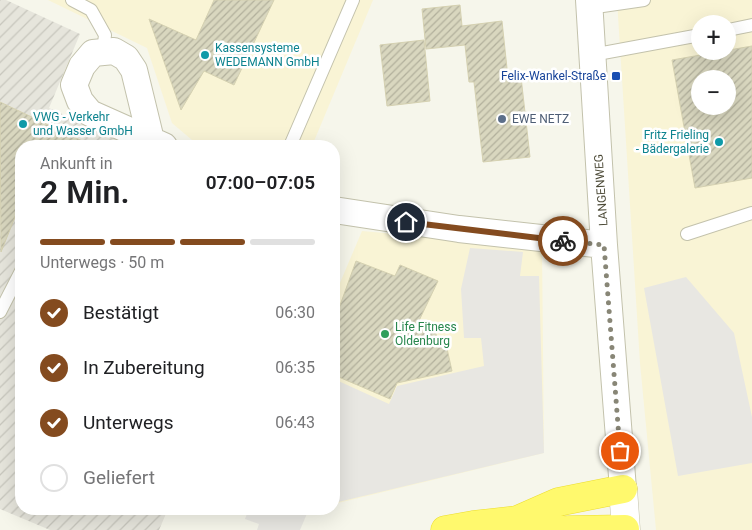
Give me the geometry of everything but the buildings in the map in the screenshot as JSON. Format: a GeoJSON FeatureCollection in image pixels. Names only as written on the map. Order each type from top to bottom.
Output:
{"type":"FeatureCollection","features":[{"type":"Feature","properties":{"kind":"highway"},"geometry":{"type":"LineString","coordinates":[[517,520],[558,502],[622,489]]}},
{"type":"Feature","properties":{"kind":"highway"},"geometry":{"type":"LineString","coordinates":[[445,530],[473,524],[517,520],[562,530]]}},
{"type":"Feature","properties":{"kind":"highway"},"geometry":{"type":"LineString","coordinates":[[568,530],[625,529]]}},
{"type":"Feature","properties":{"kind":"street","name":"LANGENWEG"},"geometry":{"type":"LineString","coordinates":[[589,4],[604,245],[625,529]]}},
{"type":"Feature","properties":{"kind":"street"},"geometry":{"type":"LineString","coordinates":[[150,140],[90,113],[80,101],[74,85],[82,66],[92,53],[114,51],[126,58],[134,70],[156,140]]}},
{"type":"Feature","properties":{"kind":"street"},"geometry":{"type":"LineString","coordinates":[[340,211],[459,229],[604,245]]}},
{"type":"Feature","properties":{"kind":"lane"},"geometry":{"type":"LineString","coordinates":[[72,0],[92,10],[105,35],[103,52]]}},
{"type":"Feature","properties":{"kind":"lane"},"geometry":{"type":"LineString","coordinates":[[293,140],[353,0]]}},
{"type":"Feature","properties":{"kind":"lane"},"geometry":{"type":"LineString","coordinates":[[589,4],[644,0]]}},
{"type":"Feature","properties":{"kind":"lane"},"geometry":{"type":"LineString","coordinates":[[736,28],[752,25]]}},
{"type":"Feature","properties":{"kind":"lane"},"geometry":{"type":"LineString","coordinates":[[592,55],[691,37]]}},
{"type":"Feature","properties":{"kind":"lane"},"geometry":{"type":"LineString","coordinates":[[686,234],[752,213]]}},
{"type":"Feature","properties":{"kind":"lane"},"geometry":{"type":"LineString","coordinates":[[0,312],[15,283]]}},
{"type":"Feature","properties":{"kind":"shaded area"},"geometry":{"type":"Polygon","coordinates":[[[0,0],[6,0],[80,34],[49,108],[119,140],[15,140],[15,515],[165,515],[159,530],[50,530],[0,509],[0,0]]]}},
{"type":"Feature","properties":{"kind":"shaded area"},"geometry":{"type":"Polygon","coordinates":[[[48,0],[373,0],[315,140],[192,140],[172,123],[147,48],[48,0]]]}},
{"type":"Feature","properties":{"kind":"shaded area"},"geometry":{"type":"Polygon","coordinates":[[[617,0],[752,0],[752,530],[656,530],[640,363],[617,0]]]}},
{"type":"Feature","properties":{"kind":"shaded area"},"geometry":{"type":"Polygon","coordinates":[[[362,231],[542,247],[544,453],[340,503],[340,283],[362,231]]]}},
{"type":"Feature","properties":{"kind":"shaded area"},"geometry":{"type":"Polygon","coordinates":[[[470,248],[523,252],[520,276],[539,276],[544,453],[340,502],[340,382],[389,404],[397,386],[484,366],[481,338],[464,338],[461,289],[470,248]]]}},
{"type":"Feature","properties":{"kind":"shaded area"},"geometry":{"type":"Polygon","coordinates":[[[686,277],[734,333],[752,417],[752,463],[678,476],[644,288],[686,277]]]}},
{"type":"Feature","properties":{"kind":"shaded area"},"geometry":{"type":"Polygon","coordinates":[[[247,515],[306,515],[300,530],[257,530],[259,524],[245,519],[247,515]]]}},
{"type":"Feature","properties":{"kind":"way so far"},"geometry":{"type":"LineString","coordinates":[[563,241],[604,245],[620,451]]}},
{"type":"Feature","properties":{"kind":"place","name":"Kassensysteme WEDEMANN GmbH"},"geometry":{"type":"Point","coordinates":[205,55]}},
{"type":"Feature","properties":{"kind":"place","name":"Felix-Wankel-Straße"},"geometry":{"type":"Point","coordinates":[616,76]}},
{"type":"Feature","properties":{"kind":"place","name":"EWE NETZ"},"geometry":{"type":"Point","coordinates":[502,119]}},
{"type":"Feature","properties":{"kind":"place","name":"VWG - Verkehr und Wasser GmbH"},"geometry":{"type":"Point","coordinates":[23,124]}},
{"type":"Feature","properties":{"kind":"place","name":"Fritz Frieling - Bädergalerie"},"geometry":{"type":"Point","coordinates":[719,142]}},
{"type":"Feature","properties":{"kind":"place","name":"Life Fitness Oldenburg"},"geometry":{"type":"Point","coordinates":[385,334]}},
{"type":"Feature","properties":{"kind":"route"},"geometry":{"type":"LineString","coordinates":[[406,222],[563,241]]}}]}
